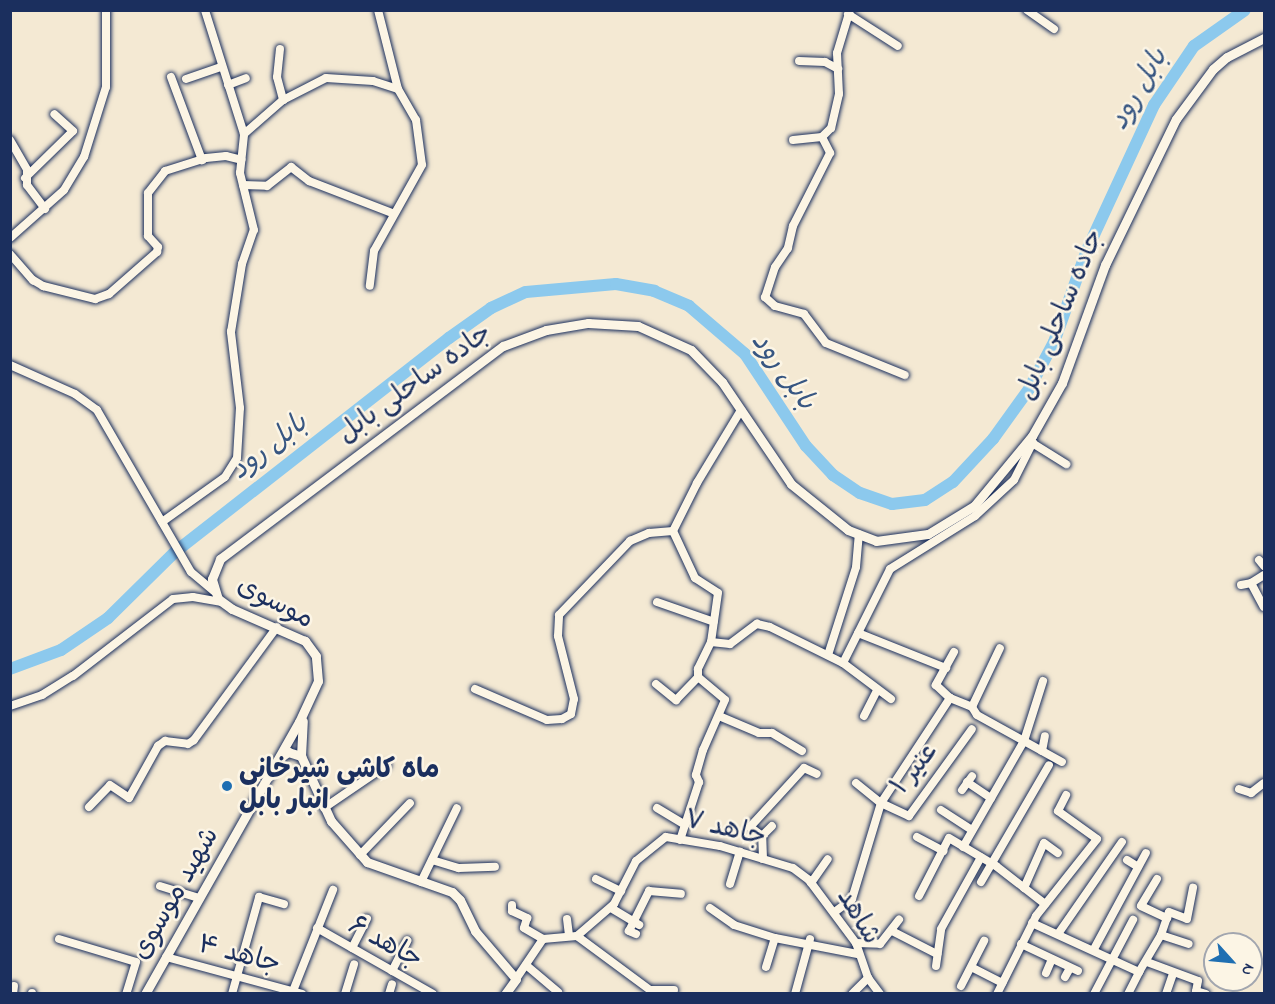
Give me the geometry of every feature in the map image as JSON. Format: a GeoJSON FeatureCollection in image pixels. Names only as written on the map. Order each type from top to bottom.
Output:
{"type":"FeatureCollection","features":[{"type":"Feature","properties":{"kind":"main road","name":"جاده ساحلی بابل"},"geometry":{"type":"LineString","coordinates":[[214,591],[213,574],[220,559],[467,369],[524,337],[546,330],[612,322],[667,336],[707,363],[791,484],[848,530],[876,541],[892,541],[928,534],[950,522],[992,489],[1031,441],[1062,383],[1105,265],[1176,119],[1213,69],[1227,57],[1264,38]]}},
{"type":"Feature","properties":{"kind":"main road","name":"موسوی"},"geometry":{"type":"LineString","coordinates":[[214,591],[221,602],[300,637],[316,656],[318,681],[299,722]]}},
{"type":"Feature","properties":{"kind":"main road"},"geometry":{"type":"LineString","coordinates":[[308,704],[300,736],[302,756],[324,808],[360,855],[399,876],[452,892],[460,900],[475,931],[516,979],[505,993]]}},
{"type":"Feature","properties":{"kind":"main road","name":"شهید موسوی"},"geometry":{"type":"LineString","coordinates":[[145,993],[299,722]]}},
{"type":"Feature","properties":{"kind":"main road"},"geometry":{"type":"LineString","coordinates":[[279,758],[288,752],[302,756]]}},
{"type":"Feature","properties":{"kind":"street"},"geometry":{"type":"LineString","coordinates":[[10,238],[45,209],[76,172],[90,141],[106,87],[106,10]]}},
{"type":"Feature","properties":{"kind":"street"},"geometry":{"type":"LineString","coordinates":[[162,522],[225,477],[237,458],[240,408],[231,332],[242,264],[254,230],[243,186],[244,134],[220,67],[205,10]]}},
{"type":"Feature","properties":{"kind":"street"},"geometry":{"type":"LineString","coordinates":[[370,286],[374,251],[392,213],[422,165],[416,120],[398,89],[378,10]]}},
{"type":"Feature","properties":{"kind":"street"},"geometry":{"type":"LineString","coordinates":[[1027,10],[1054,29]]}},
{"type":"Feature","properties":{"kind":"street"},"geometry":{"type":"LineString","coordinates":[[793,140],[822,137],[831,128],[839,94],[840,34],[849,12],[898,46]]}},
{"type":"Feature","properties":{"kind":"street"},"geometry":{"type":"LineString","coordinates":[[280,49],[277,77],[284,100]]}},
{"type":"Feature","properties":{"kind":"street"},"geometry":{"type":"LineString","coordinates":[[799,61],[825,62],[838,69]]}},
{"type":"Feature","properties":{"kind":"street"},"geometry":{"type":"LineString","coordinates":[[186,79],[220,67]]}},
{"type":"Feature","properties":{"kind":"street"},"geometry":{"type":"LineString","coordinates":[[171,77],[202,160]]}},
{"type":"Feature","properties":{"kind":"street"},"geometry":{"type":"LineString","coordinates":[[228,85],[246,78]]}},
{"type":"Feature","properties":{"kind":"street"},"geometry":{"type":"LineString","coordinates":[[244,134],[284,100],[326,78],[373,81],[398,89]]}},
{"type":"Feature","properties":{"kind":"street"},"geometry":{"type":"LineString","coordinates":[[25,178],[73,131],[54,114]]}},
{"type":"Feature","properties":{"kind":"street"},"geometry":{"type":"LineString","coordinates":[[822,137],[830,153],[793,226],[788,248],[775,267],[765,297],[775,306],[804,314],[826,343],[904,375]]}},
{"type":"Feature","properties":{"kind":"street"},"geometry":{"type":"LineString","coordinates":[[11,142],[27,170],[25,178],[45,209]]}},
{"type":"Feature","properties":{"kind":"street"},"geometry":{"type":"LineString","coordinates":[[10,254],[43,286],[96,299],[108,294],[157,252],[158,247],[148,236],[148,193],[165,171],[202,160],[226,156],[242,160]]}},
{"type":"Feature","properties":{"kind":"street"},"geometry":{"type":"LineString","coordinates":[[243,186],[267,186],[291,167],[309,181],[392,213]]}},
{"type":"Feature","properties":{"kind":"street"},"geometry":{"type":"LineString","coordinates":[[10,365],[75,394],[97,410],[191,572],[214,591]]}},
{"type":"Feature","properties":{"kind":"street"},"geometry":{"type":"LineString","coordinates":[[673,531],[697,483],[741,410]]}},
{"type":"Feature","properties":{"kind":"street"},"geometry":{"type":"LineString","coordinates":[[843,663],[890,569],[975,516],[1014,480],[1031,441],[1066,465]]}},
{"type":"Feature","properties":{"kind":"street"},"geometry":{"type":"LineString","coordinates":[[656,684],[676,700],[698,677],[698,669],[711,642],[718,593],[694,578],[673,531]]}},
{"type":"Feature","properties":{"kind":"street"},"geometry":{"type":"LineString","coordinates":[[475,689],[531,715],[554,720],[567,717],[574,699],[556,626],[559,615],[630,541],[649,533],[673,531]]}},
{"type":"Feature","properties":{"kind":"street"},"geometry":{"type":"LineString","coordinates":[[828,656],[856,567],[859,534]]}},
{"type":"Feature","properties":{"kind":"street"},"geometry":{"type":"LineString","coordinates":[[1241,585],[1251,584],[1264,575]]}},
{"type":"Feature","properties":{"kind":"street"},"geometry":{"type":"LineString","coordinates":[[1251,584],[1264,607]]}},
{"type":"Feature","properties":{"kind":"street"},"geometry":{"type":"LineString","coordinates":[[10,706],[42,696],[73,676],[173,599],[193,597],[221,602]]}},
{"type":"Feature","properties":{"kind":"street"},"geometry":{"type":"LineString","coordinates":[[657,602],[714,622]]}},
{"type":"Feature","properties":{"kind":"street"},"geometry":{"type":"LineString","coordinates":[[711,642],[730,644],[757,624],[843,663],[877,691],[891,699]]}},
{"type":"Feature","properties":{"kind":"street"},"geometry":{"type":"LineString","coordinates":[[89,807],[110,785],[124,798],[129,798],[158,746],[165,741],[188,744],[194,740],[277,627]]}},
{"type":"Feature","properties":{"kind":"street"},"geometry":{"type":"LineString","coordinates":[[858,633],[946,668]]}},
{"type":"Feature","properties":{"kind":"street"},"geometry":{"type":"LineString","coordinates":[[972,707],[1000,648]]}},
{"type":"Feature","properties":{"kind":"street"},"geometry":{"type":"LineString","coordinates":[[954,652],[936,685],[950,698],[972,707],[977,715],[1062,762]]}},
{"type":"Feature","properties":{"kind":"street"},"geometry":{"type":"LineString","coordinates":[[680,840],[699,782],[696,775],[703,750],[725,700],[698,677]]}},
{"type":"Feature","properties":{"kind":"street"},"geometry":{"type":"LineString","coordinates":[[963,847],[1024,741],[1043,681]]}},
{"type":"Feature","properties":{"kind":"street"},"geometry":{"type":"LineString","coordinates":[[864,716],[877,691]]}},
{"type":"Feature","properties":{"kind":"street"},"geometry":{"type":"LineString","coordinates":[[836,911],[852,899],[881,803],[950,698]]}},
{"type":"Feature","properties":{"kind":"street"},"geometry":{"type":"LineString","coordinates":[[719,716],[759,733],[772,734],[802,751]]}},
{"type":"Feature","properties":{"kind":"street","name":"عنیر ۱"},"geometry":{"type":"LineString","coordinates":[[881,803],[909,816],[972,729]]}},
{"type":"Feature","properties":{"kind":"street"},"geometry":{"type":"LineString","coordinates":[[1042,750],[1046,736]]}},
{"type":"Feature","properties":{"kind":"street"},"geometry":{"type":"LineString","coordinates":[[324,808],[387,765]]}},
{"type":"Feature","properties":{"kind":"street"},"geometry":{"type":"LineString","coordinates":[[981,882],[994,865],[1049,765]]}},
{"type":"Feature","properties":{"kind":"street"},"geometry":{"type":"LineString","coordinates":[[762,836],[750,827],[804,768],[817,774]]}},
{"type":"Feature","properties":{"kind":"street"},"geometry":{"type":"LineString","coordinates":[[962,790],[969,779],[990,798]]}},
{"type":"Feature","properties":{"kind":"street"},"geometry":{"type":"LineString","coordinates":[[856,783],[881,803]]}},
{"type":"Feature","properties":{"kind":"street"},"geometry":{"type":"LineString","coordinates":[[1239,789],[1251,793],[1264,783]]}},
{"type":"Feature","properties":{"kind":"street"},"geometry":{"type":"LineString","coordinates":[[997,993],[1032,923],[1097,839],[1058,811],[1066,795]]}},
{"type":"Feature","properties":{"kind":"street"},"geometry":{"type":"LineString","coordinates":[[360,855],[410,802]]}},
{"type":"Feature","properties":{"kind":"street"},"geometry":{"type":"LineString","coordinates":[[421,882],[457,808]]}},
{"type":"Feature","properties":{"kind":"street"},"geometry":{"type":"LineString","coordinates":[[657,808],[685,825]]}},
{"type":"Feature","properties":{"kind":"street"},"geometry":{"type":"LineString","coordinates":[[941,810],[972,830]]}},
{"type":"Feature","properties":{"kind":"street"},"geometry":{"type":"LineString","coordinates":[[763,859],[762,836],[772,826]]}},
{"type":"Feature","properties":{"kind":"street","name":"جاهد ۷"},"geometry":{"type":"LineString","coordinates":[[573,936],[611,908],[636,861],[666,837],[740,852],[793,868]]}},
{"type":"Feature","properties":{"kind":"street"},"geometry":{"type":"LineString","coordinates":[[917,837],[943,851]]}},
{"type":"Feature","properties":{"kind":"street"},"geometry":{"type":"LineString","coordinates":[[919,896],[949,838],[994,865],[1045,904]]}},
{"type":"Feature","properties":{"kind":"street"},"geometry":{"type":"LineString","coordinates":[[1058,934],[1122,842]]}},
{"type":"Feature","properties":{"kind":"street"},"geometry":{"type":"LineString","coordinates":[[1024,888],[1044,843],[1058,853]]}},
{"type":"Feature","properties":{"kind":"street"},"geometry":{"type":"LineString","coordinates":[[730,884],[740,852]]}},
{"type":"Feature","properties":{"kind":"street"},"geometry":{"type":"LineString","coordinates":[[1094,949],[1146,854]]}},
{"type":"Feature","properties":{"kind":"street"},"geometry":{"type":"LineString","coordinates":[[936,966],[941,929],[981,857]]}},
{"type":"Feature","properties":{"kind":"street"},"geometry":{"type":"LineString","coordinates":[[432,860],[459,868],[495,867]]}},
{"type":"Feature","properties":{"kind":"street"},"geometry":{"type":"LineString","coordinates":[[811,883],[828,860]]}},
{"type":"Feature","properties":{"kind":"street"},"geometry":{"type":"LineString","coordinates":[[1127,860],[1138,867]]}},
{"type":"Feature","properties":{"kind":"street","name":"شاهد"},"geometry":{"type":"LineString","coordinates":[[793,868],[811,883],[836,911],[856,942],[857,954],[868,978],[880,993]]}},
{"type":"Feature","properties":{"kind":"street"},"geometry":{"type":"LineString","coordinates":[[596,879],[621,891]]}},
{"type":"Feature","properties":{"kind":"street"},"geometry":{"type":"LineString","coordinates":[[1157,879],[1141,906],[1167,918]]}},
{"type":"Feature","properties":{"kind":"street"},"geometry":{"type":"LineString","coordinates":[[160,886],[199,898]]}},
{"type":"Feature","properties":{"kind":"street"},"geometry":{"type":"LineString","coordinates":[[1128,993],[1161,935],[1170,912],[1187,919],[1193,888]]}},
{"type":"Feature","properties":{"kind":"street"},"geometry":{"type":"LineString","coordinates":[[287,991],[333,890]]}},
{"type":"Feature","properties":{"kind":"street"},"geometry":{"type":"LineString","coordinates":[[636,934],[629,931],[636,923],[649,891],[681,894]]}},
{"type":"Feature","properties":{"kind":"street"},"geometry":{"type":"LineString","coordinates":[[232,993],[260,897],[284,904]]}},
{"type":"Feature","properties":{"kind":"street"},"geometry":{"type":"LineString","coordinates":[[512,905],[512,911],[527,918],[524,928],[543,939],[573,936]]}},
{"type":"Feature","properties":{"kind":"street"},"geometry":{"type":"LineString","coordinates":[[611,908],[636,923]]}},
{"type":"Feature","properties":{"kind":"street"},"geometry":{"type":"LineString","coordinates":[[710,908],[734,925],[774,938],[857,954]]}},
{"type":"Feature","properties":{"kind":"street"},"geometry":{"type":"LineString","coordinates":[[352,948],[367,919]]}},
{"type":"Feature","properties":{"kind":"street"},"geometry":{"type":"LineString","coordinates":[[567,919],[573,936],[649,992],[674,990]]}},
{"type":"Feature","properties":{"kind":"street"},"geometry":{"type":"LineString","coordinates":[[856,942],[880,944],[899,920]]}},
{"type":"Feature","properties":{"kind":"street"},"geometry":{"type":"LineString","coordinates":[[1094,993],[1133,920]]}},
{"type":"Feature","properties":{"kind":"street"},"geometry":{"type":"LineString","coordinates":[[1032,923],[1114,958],[1138,972]]}},
{"type":"Feature","properties":{"kind":"street","name":"جاهد ۶"},"geometry":{"type":"LineString","coordinates":[[317,928],[433,993]]}},
{"type":"Feature","properties":{"kind":"street"},"geometry":{"type":"LineString","coordinates":[[892,931],[937,954]]}},
{"type":"Feature","properties":{"kind":"street"},"geometry":{"type":"LineString","coordinates":[[1161,935],[1189,944]]}},
{"type":"Feature","properties":{"kind":"street"},"geometry":{"type":"LineString","coordinates":[[766,967],[774,938]]}},
{"type":"Feature","properties":{"kind":"street"},"geometry":{"type":"LineString","coordinates":[[59,939],[136,962],[126,993]]}},
{"type":"Feature","properties":{"kind":"street"},"geometry":{"type":"LineString","coordinates":[[516,979],[543,939]]}},
{"type":"Feature","properties":{"kind":"street"},"geometry":{"type":"LineString","coordinates":[[392,970],[407,941]]}},
{"type":"Feature","properties":{"kind":"street"},"geometry":{"type":"LineString","coordinates":[[961,987],[973,968],[984,941]]}},
{"type":"Feature","properties":{"kind":"street"},"geometry":{"type":"LineString","coordinates":[[795,993],[809,943]]}},
{"type":"Feature","properties":{"kind":"street"},"geometry":{"type":"LineString","coordinates":[[1021,944],[1074,969],[1065,977]]}},
{"type":"Feature","properties":{"kind":"street","name":"جاهد ۴"},"geometry":{"type":"LineString","coordinates":[[166,957],[287,991],[302,993]]}},
{"type":"Feature","properties":{"kind":"street"},"geometry":{"type":"LineString","coordinates":[[1046,973],[1052,959]]}},
{"type":"Feature","properties":{"kind":"street"},"geometry":{"type":"LineString","coordinates":[[1147,962],[1173,974],[1198,981],[1196,991],[1206,993]]}},
{"type":"Feature","properties":{"kind":"street"},"geometry":{"type":"LineString","coordinates":[[345,993],[354,964]]}},
{"type":"Feature","properties":{"kind":"street"},"geometry":{"type":"LineString","coordinates":[[526,965],[558,992]]}},
{"type":"Feature","properties":{"kind":"street"},"geometry":{"type":"LineString","coordinates":[[973,968],[1002,983]]}},
{"type":"Feature","properties":{"kind":"street"},"geometry":{"type":"LineString","coordinates":[[1166,993],[1173,974]]}},
{"type":"Feature","properties":{"kind":"street"},"geometry":{"type":"LineString","coordinates":[[852,993],[868,978]]}},
{"type":"Feature","properties":{"kind":"street"},"geometry":{"type":"LineString","coordinates":[[389,993],[392,984]]}},
{"type":"Feature","properties":{"kind":"waterway","name":"بابل رود"},"geometry":{"type":"LineString","coordinates":[[10,669],[61,650],[108,618],[175,552],[449,338],[491,308],[526,292],[616,284],[654,291],[689,306],[745,354],[806,446],[833,475],[860,493],[892,504],[925,500],[953,482],[993,439],[1029,389],[1054,342],[1087,250],[1154,105],[1194,46],[1245,10]]}},
{"type":"Feature","properties":{"kind":"place","name":"ماه کاشی شیرخانی انبار بابل"},"geometry":{"type":"Point","coordinates":[227,786]}}]}
